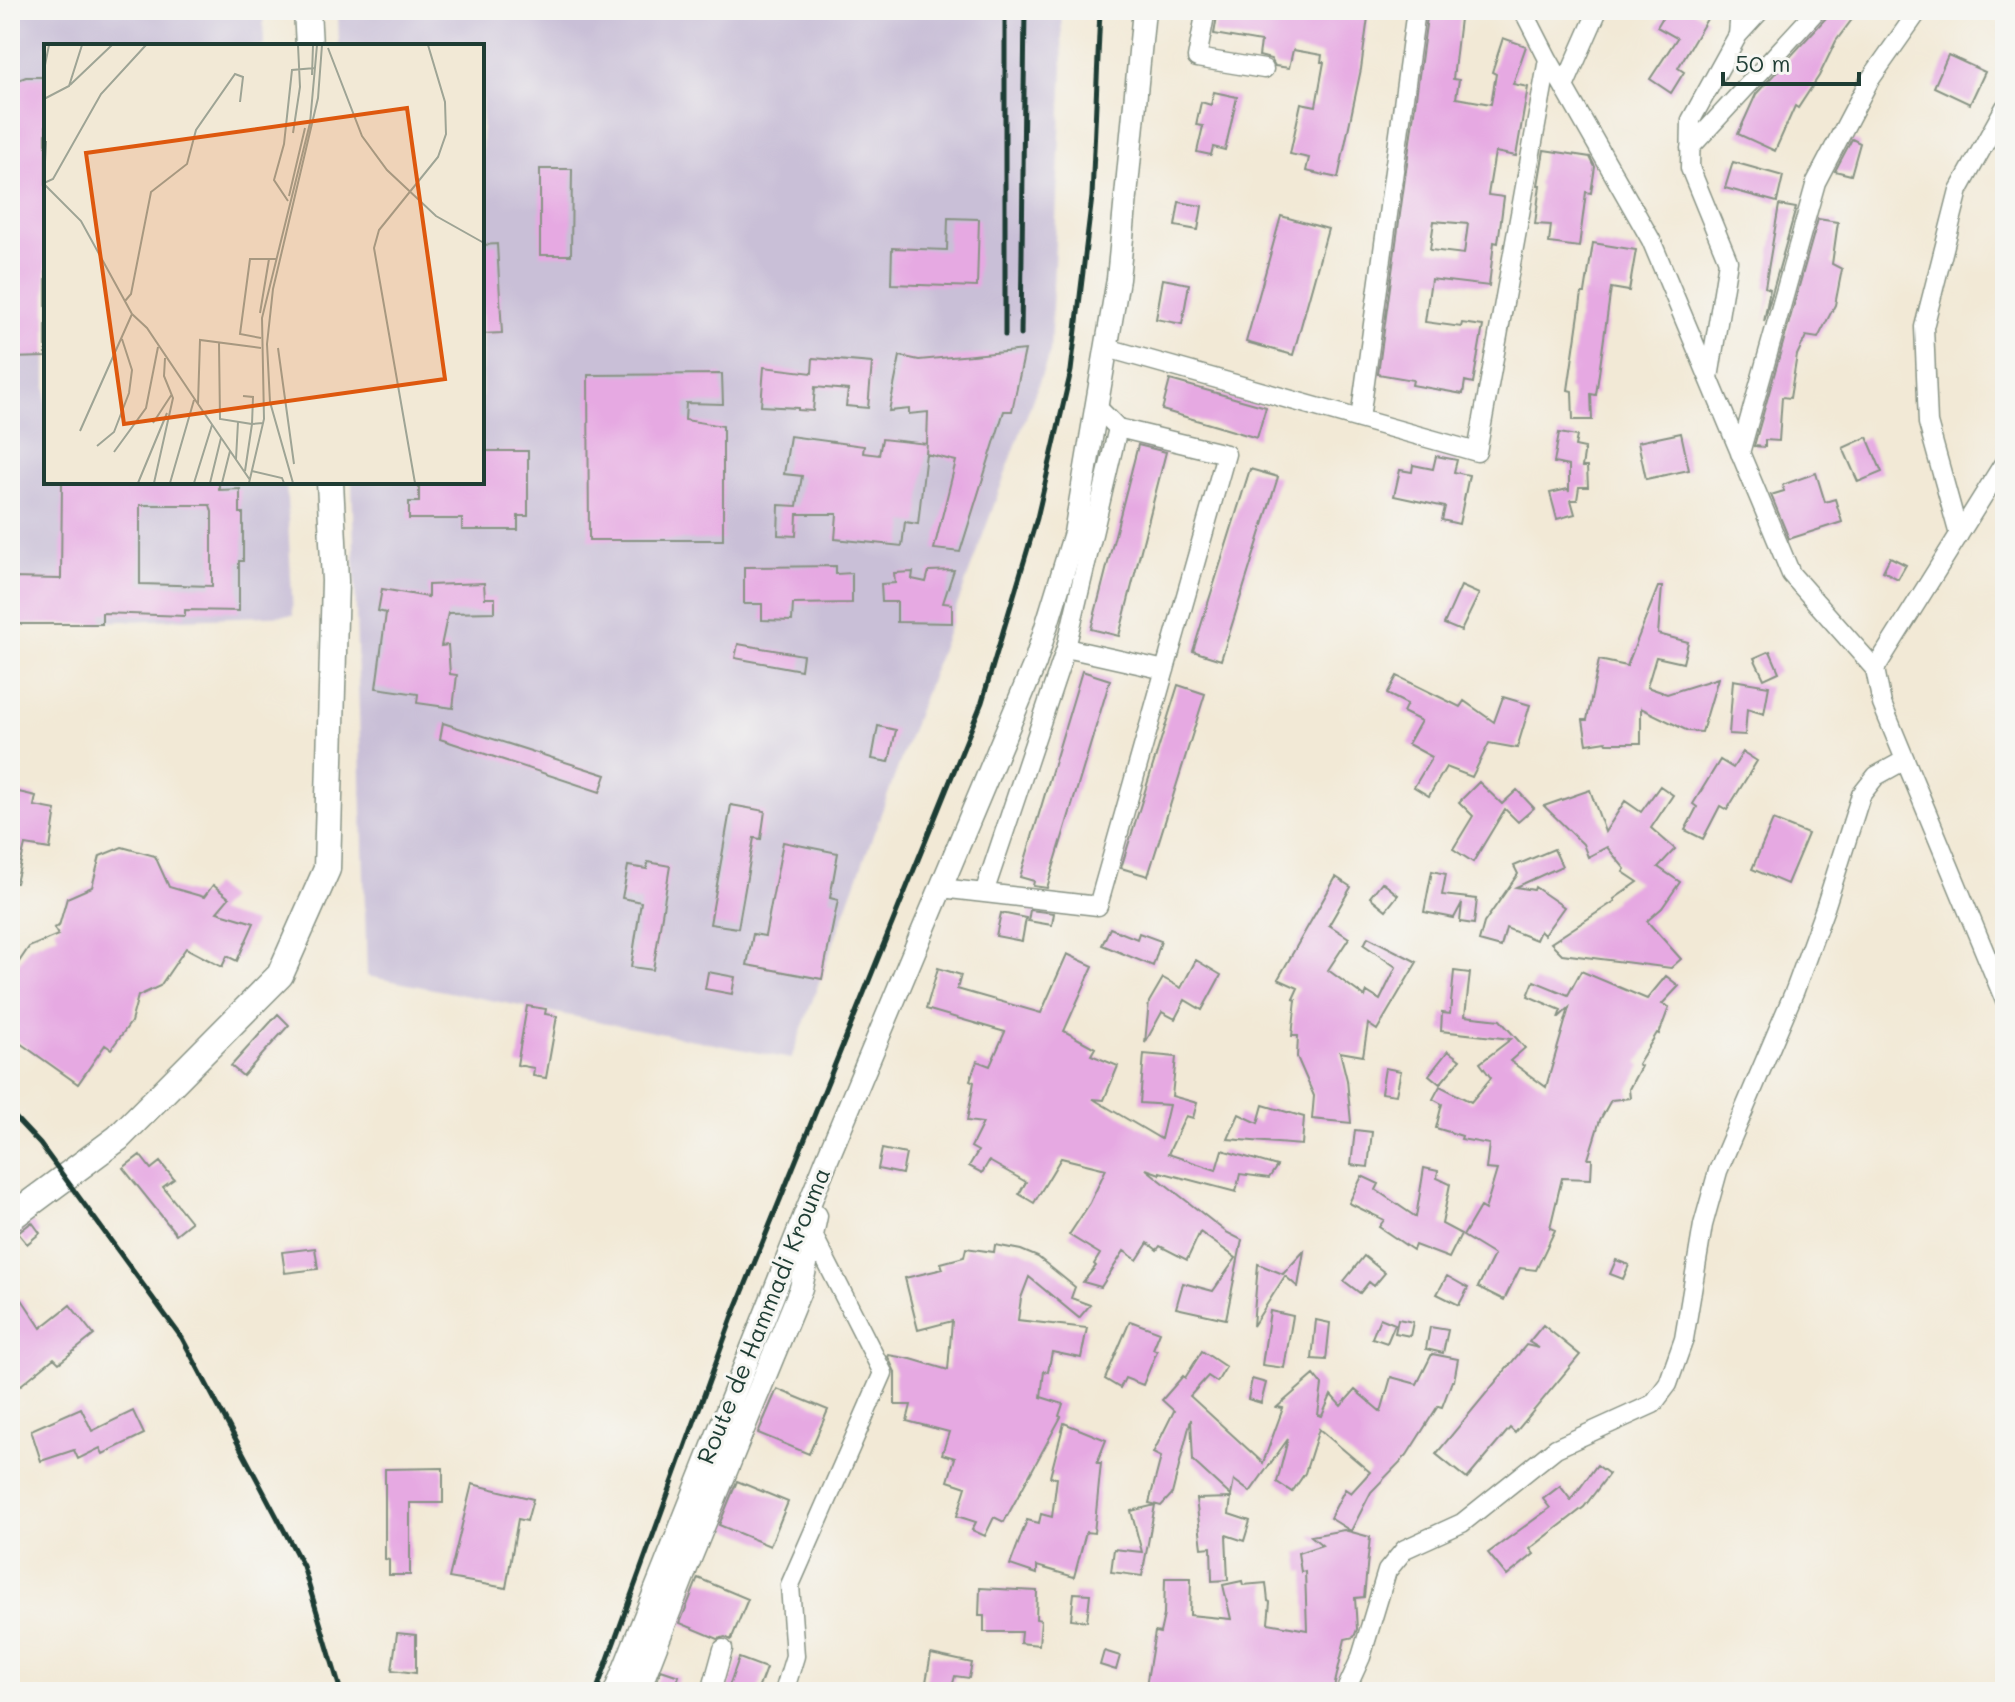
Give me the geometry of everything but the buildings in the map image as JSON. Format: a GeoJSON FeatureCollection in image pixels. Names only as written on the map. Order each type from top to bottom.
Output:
{"type":"FeatureCollection","features":[{"type":"Feature","properties":{"kind":"main road"},"geometry":{"type":"LineString","coordinates":[[307,10],[309,44]]}},
{"type":"Feature","properties":{"kind":"main road"},"geometry":{"type":"LineString","coordinates":[[10,1218],[118,1138],[280,975],[327,869],[335,581],[330,484]]}},
{"type":"Feature","properties":{"kind":"street"},"geometry":{"type":"LineString","coordinates":[[828,1157],[1035,663],[1075,533],[1118,279],[1144,10]]}},
{"type":"Feature","properties":{"kind":"street"},"geometry":{"type":"LineString","coordinates":[[1206,10],[1197,58],[1264,69]]}},
{"type":"Feature","properties":{"kind":"street"},"geometry":{"type":"LineString","coordinates":[[1360,419],[1416,10]]}},
{"type":"Feature","properties":{"kind":"street"},"geometry":{"type":"LineString","coordinates":[[1523,10],[1651,240],[1791,574],[1875,669],[1882,704],[2005,1001]]}},
{"type":"Feature","properties":{"kind":"street"},"geometry":{"type":"LineString","coordinates":[[1564,87],[1598,10]]}},
{"type":"Feature","properties":{"kind":"street"},"geometry":{"type":"LineString","coordinates":[[1738,35],[1740,10]]}},
{"type":"Feature","properties":{"kind":"street"},"geometry":{"type":"LineString","coordinates":[[1709,379],[1728,261],[1690,168],[1691,120],[1738,35],[1761,10]]}},
{"type":"Feature","properties":{"kind":"street"},"geometry":{"type":"LineString","coordinates":[[1690,148],[1817,10]]}},
{"type":"Feature","properties":{"kind":"street"},"geometry":{"type":"LineString","coordinates":[[1740,453],[1816,182],[1869,81],[1919,10]]}},
{"type":"Feature","properties":{"kind":"street"},"geometry":{"type":"LineString","coordinates":[[1107,348],[1477,452],[1548,59]]}},
{"type":"Feature","properties":{"kind":"street"},"geometry":{"type":"LineString","coordinates":[[1959,535],[1928,423],[1924,327],[1959,190],[2005,107]]}},
{"type":"Feature","properties":{"kind":"street"},"geometry":{"type":"LineString","coordinates":[[941,888],[1098,906],[1226,454],[1118,428],[1097,407]]}},
{"type":"Feature","properties":{"kind":"street"},"geometry":{"type":"LineString","coordinates":[[984,893],[1066,648],[1118,428]]}},
{"type":"Feature","properties":{"kind":"street"},"geometry":{"type":"LineString","coordinates":[[1875,669],[2005,461]]}},
{"type":"Feature","properties":{"kind":"street"},"geometry":{"type":"LineString","coordinates":[[1066,648],[1165,670]]}},
{"type":"Feature","properties":{"kind":"street"},"geometry":{"type":"LineString","coordinates":[[1345,1692],[1361,1657],[1387,1571],[1405,1549],[1462,1523],[1556,1448],[1653,1404],[1668,1384],[1684,1339],[1703,1225],[1718,1171],[1795,990],[1861,795],[1876,776],[1905,760]]}},
{"type":"Feature","properties":{"kind":"street","name":"Route de Hammadi Krouma"},"geometry":{"type":"LineString","coordinates":[[638,1692],[801,1288],[828,1157]]}},
{"type":"Feature","properties":{"kind":"street","name":"Route de Hammadi Krouma"},"geometry":{"type":"LineString","coordinates":[[615,1692],[828,1157]]}},
{"type":"Feature","properties":{"kind":"street"},"geometry":{"type":"LineString","coordinates":[[784,1692],[795,1656],[790,1585],[883,1373],[812,1233]]}},
{"type":"Feature","properties":{"kind":"street"},"geometry":{"type":"LineString","coordinates":[[711,1692],[723,1649]]}},
{"type":"Feature","properties":{"kind":"shaded area"},"geometry":{"type":"Polygon","coordinates":[[[10,10],[263,10],[264,44],[44,44],[44,484],[286,484],[293,615],[10,625],[10,10]]]}},
{"type":"Feature","properties":{"kind":"shaded area"},"geometry":{"type":"Polygon","coordinates":[[[338,10],[1061,10],[1063,67],[1050,352],[791,1059],[367,976],[352,484],[484,484],[484,44],[339,44],[338,10]]]}},
{"type":"Feature","properties":{"kind":"railway"},"geometry":{"type":"LineString","coordinates":[[1005,10],[1005,335]]}},
{"type":"Feature","properties":{"kind":"railway"},"geometry":{"type":"LineString","coordinates":[[1021,335],[1025,10]]}},
{"type":"Feature","properties":{"kind":"railway"},"geometry":{"type":"LineString","coordinates":[[596,1692],[732,1318],[982,702],[1037,518],[1071,371],[1092,197],[1100,10]]}},
{"type":"Feature","properties":{"kind":"railway"},"geometry":{"type":"LineString","coordinates":[[10,1112],[40,1144],[182,1338],[303,1566],[341,1692]]}}]}
